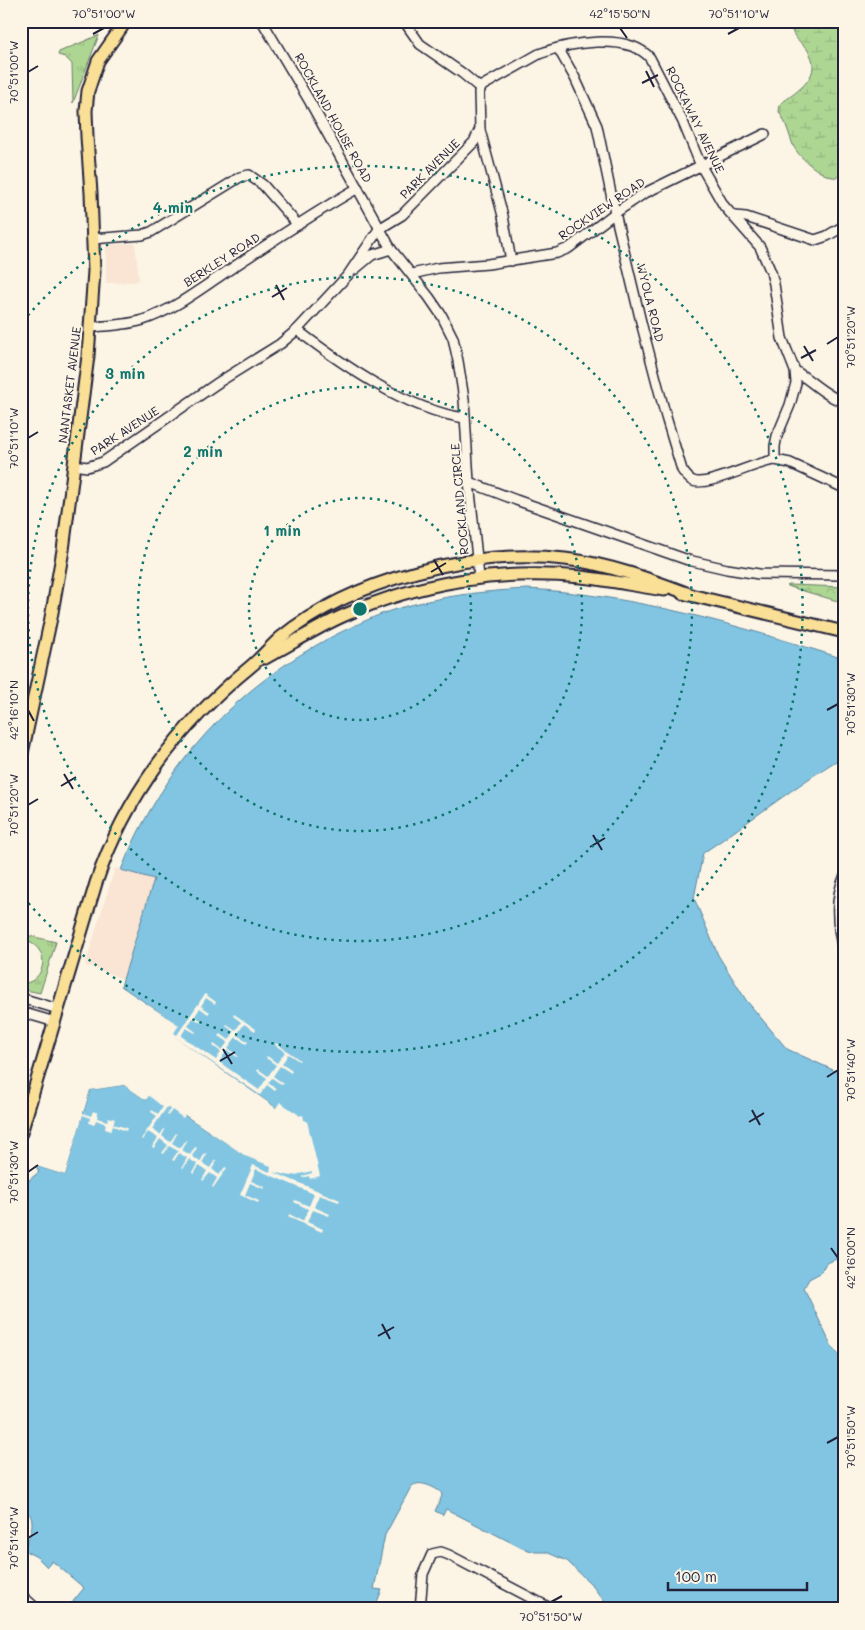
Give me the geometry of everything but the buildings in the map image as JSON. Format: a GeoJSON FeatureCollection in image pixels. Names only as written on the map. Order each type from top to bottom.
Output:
{"type":"FeatureCollection","features":[{"type":"Feature","properties":{"kind":"main road","name":"NANTASKET AVENUE"},"geometry":{"type":"LineString","coordinates":[[21,758],[57,584],[91,327],[94,271],[86,122],[88,91],[98,62],[126,21]]}},
{"type":"Feature","properties":{"kind":"main road"},"geometry":{"type":"LineString","coordinates":[[21,1133],[100,872],[128,811],[155,766],[176,738],[212,700],[280,638],[347,598],[379,584],[412,573],[478,561],[530,558],[565,559],[627,572],[689,594]]}},
{"type":"Feature","properties":{"kind":"main road"},"geometry":{"type":"LineString","coordinates":[[252,665],[315,629],[362,608],[423,588],[480,577],[565,576],[689,594],[844,632]]}},
{"type":"Feature","properties":{"kind":"street","name":"ROCKLAND HOUSE ROAD"},"geometry":{"type":"LineString","coordinates":[[262,21],[358,188],[379,229]]}},
{"type":"Feature","properties":{"kind":"street"},"geometry":{"type":"LineString","coordinates":[[405,23],[420,44],[480,88]]}},
{"type":"Feature","properties":{"kind":"street","name":"ROCKAWAY AVENUE"},"geometry":{"type":"LineString","coordinates":[[558,48],[580,44],[612,43],[635,47],[646,53],[661,77],[683,122],[701,166],[724,206],[760,247],[767,260],[774,284],[782,338],[796,382],[790,405],[777,436],[775,460]]}},
{"type":"Feature","properties":{"kind":"street"},"geometry":{"type":"LineString","coordinates":[[480,88],[539,54],[558,48]]}},
{"type":"Feature","properties":{"kind":"street","name":"WYOLA ROAD"},"geometry":{"type":"LineString","coordinates":[[558,48],[575,78],[597,126],[615,213],[652,362],[682,470],[693,482],[705,481],[756,464],[775,460]]}},
{"type":"Feature","properties":{"kind":"street"},"geometry":{"type":"LineString","coordinates":[[480,88],[480,129],[503,216],[511,261]]}},
{"type":"Feature","properties":{"kind":"street","name":"PARK AVENUE"},"geometry":{"type":"LineString","coordinates":[[348,275],[379,229],[402,215],[470,147],[480,129]]}},
{"type":"Feature","properties":{"kind":"street","name":"ROCKVIEW ROAD"},"geometry":{"type":"LineString","coordinates":[[412,274],[438,268],[511,261],[558,253],[569,248],[615,213],[644,194],[765,134]]}},
{"type":"Feature","properties":{"kind":"street"},"geometry":{"type":"LineString","coordinates":[[92,239],[134,236],[151,232],[240,177],[249,175],[263,185],[298,225]]}},
{"type":"Feature","properties":{"kind":"street","name":"BERKLEY ROAD"},"geometry":{"type":"LineString","coordinates":[[91,327],[126,324],[157,315],[192,296],[298,225],[358,188]]}},
{"type":"Feature","properties":{"kind":"street"},"geometry":{"type":"LineString","coordinates":[[734,216],[746,217],[815,240],[827,236],[844,226]]}},
{"type":"Feature","properties":{"kind":"street","name":"ROCKLAND CIRCLE"},"geometry":{"type":"LineString","coordinates":[[379,229],[442,316],[452,338],[462,380],[469,482],[480,577]]}},
{"type":"Feature","properties":{"kind":"street","name":"PARK AVENUE"},"geometry":{"type":"LineString","coordinates":[[74,466],[91,466],[103,462],[219,382],[280,344],[297,330],[348,275],[372,255],[391,248]]}},
{"type":"Feature","properties":{"kind":"street"},"geometry":{"type":"LineString","coordinates":[[297,330],[389,391],[440,413],[465,418]]}},
{"type":"Feature","properties":{"kind":"street"},"geometry":{"type":"LineString","coordinates":[[794,371],[807,378],[832,397],[844,402]]}},
{"type":"Feature","properties":{"kind":"street"},"geometry":{"type":"LineString","coordinates":[[775,460],[790,463],[844,488]]}},
{"type":"Feature","properties":{"kind":"street"},"geometry":{"type":"LineString","coordinates":[[469,482],[688,560],[759,574],[844,575]]}},
{"type":"Feature","properties":{"kind":"street"},"geometry":{"type":"LineString","coordinates":[[844,878],[838,902],[840,935],[844,954]]}},
{"type":"Feature","properties":{"kind":"street"},"geometry":{"type":"LineString","coordinates":[[21,998],[58,1009]]}},
{"type":"Feature","properties":{"kind":"street"},"geometry":{"type":"LineString","coordinates":[[21,1012],[55,1022]]}},
{"type":"Feature","properties":{"kind":"street"},"geometry":{"type":"LineString","coordinates":[[420,1609],[423,1574],[432,1554],[441,1552],[552,1609]]}},
{"type":"Feature","properties":{"kind":"street"},"geometry":{"type":"LineString","coordinates":[[21,1596],[37,1609]]}},
{"type":"Feature","properties":{"kind":"shaded area"},"geometry":{"type":"Polygon","coordinates":[[[135,243],[139,280],[106,283],[106,245],[135,243]]]}},
{"type":"Feature","properties":{"kind":"shaded area"},"geometry":{"type":"Polygon","coordinates":[[[115,868],[154,879],[123,979],[85,965],[115,868]]]}},
{"type":"Feature","properties":{"kind":"green space"},"geometry":{"type":"Polygon","coordinates":[[[786,21],[844,21],[844,176],[833,177],[827,175],[815,169],[804,160],[793,145],[786,124],[779,112],[780,104],[802,87],[811,74],[813,67],[812,58],[807,49],[796,38],[786,21]]]}},
{"type":"Feature","properties":{"kind":"green space"},"geometry":{"type":"Polygon","coordinates":[[[99,35],[73,103],[72,64],[65,57],[58,55],[59,52],[99,35]]]}},
{"type":"Feature","properties":{"kind":"green space"},"geometry":{"type":"Polygon","coordinates":[[[787,586],[844,587],[844,603],[787,586]]]}},
{"type":"Feature","properties":{"kind":"green space"},"geometry":{"type":"Polygon","coordinates":[[[26,935],[56,942],[40,993],[21,989],[21,983],[27,983],[37,977],[43,961],[42,955],[37,948],[32,943],[23,939],[26,935]]]}},
{"type":"Feature","properties":{"kind":"water"},"geometry":{"type":"Polygon","coordinates":[[[528,589],[568,592],[648,605],[727,624],[844,659],[844,756],[703,853],[694,898],[718,955],[746,1000],[787,1049],[844,1075],[844,1266],[836,1259],[825,1264],[822,1272],[809,1279],[804,1288],[831,1345],[843,1361],[844,1367],[844,1609],[610,1609],[591,1584],[567,1561],[546,1552],[535,1552],[522,1548],[446,1509],[443,1515],[435,1511],[442,1496],[441,1492],[426,1485],[418,1484],[411,1487],[385,1535],[374,1589],[382,1590],[374,1609],[77,1609],[71,1604],[84,1588],[52,1561],[47,1567],[37,1557],[27,1552],[25,1548],[32,1523],[30,1514],[26,1510],[21,1510],[23,1504],[21,1498],[24,1493],[21,1465],[21,1205],[29,1180],[39,1172],[36,1166],[65,1175],[90,1090],[124,1085],[146,1100],[151,1093],[248,1157],[283,1169],[302,1165],[292,1119],[172,1035],[178,1025],[121,986],[154,879],[121,870],[138,832],[158,796],[181,763],[207,732],[267,678],[337,634],[389,611],[445,597],[528,589]]]}},
{"type":"Feature","properties":{"kind":"pier"},"geometry":{"type":"Polygon","coordinates":[[[119,986],[179,1025],[174,1033],[177,1035],[205,994],[216,1002],[215,1004],[206,998],[201,1006],[210,1012],[208,1014],[200,1008],[195,1016],[203,1022],[193,1018],[188,1026],[196,1032],[186,1028],[181,1036],[216,1060],[221,1052],[213,1046],[214,1044],[222,1050],[228,1042],[219,1036],[221,1034],[229,1040],[234,1032],[226,1026],[227,1024],[236,1030],[241,1022],[233,1016],[234,1014],[256,1029],[255,1031],[244,1024],[237,1035],[248,1042],[246,1044],[236,1037],[228,1048],[238,1056],[227,1050],[219,1062],[259,1090],[267,1078],[257,1071],[258,1069],[268,1076],[276,1065],[266,1058],[267,1056],[277,1063],[285,1052],[275,1045],[276,1043],[300,1060],[288,1054],[282,1064],[292,1071],[291,1073],[280,1066],[273,1076],[284,1084],[282,1085],[272,1078],[268,1083],[277,1089],[275,1091],[267,1085],[260,1095],[172,1035],[276,1108],[280,1102],[298,1116],[303,1115],[304,1120],[307,1121],[320,1176],[310,1179],[309,1176],[302,1178],[302,1176],[312,1173],[312,1171],[291,1176],[273,1172],[340,1200],[339,1202],[319,1195],[314,1207],[330,1214],[329,1216],[313,1210],[307,1222],[323,1229],[322,1232],[288,1217],[289,1214],[303,1221],[308,1209],[294,1202],[295,1200],[309,1206],[314,1194],[256,1169],[251,1181],[265,1187],[264,1189],[250,1183],[245,1195],[259,1201],[258,1203],[240,1195],[253,1165],[270,1172],[271,1166],[247,1157],[185,1115],[183,1118],[172,1110],[168,1116],[170,1109],[167,1107],[152,1129],[160,1135],[164,1129],[162,1136],[170,1142],[176,1133],[172,1143],[180,1148],[186,1140],[182,1150],[190,1155],[195,1147],[197,1148],[192,1156],[200,1162],[205,1153],[207,1154],[202,1163],[210,1168],[215,1160],[217,1161],[212,1169],[219,1175],[225,1167],[227,1168],[213,1188],[217,1178],[210,1173],[203,1181],[207,1171],[199,1166],[194,1174],[192,1173],[197,1164],[189,1159],[184,1168],[182,1167],[187,1158],[179,1153],[174,1161],[172,1160],[178,1151],[169,1146],[164,1154],[162,1153],[168,1145],[160,1139],[154,1148],[152,1147],[158,1138],[148,1132],[142,1140],[157,1116],[151,1112],[152,1110],[158,1114],[163,1107],[149,1096],[146,1100],[124,1085],[90,1090],[83,1113],[91,1116],[93,1111],[98,1113],[97,1118],[107,1121],[109,1117],[115,1119],[113,1124],[127,1128],[126,1131],[113,1126],[111,1131],[105,1129],[106,1124],[96,1120],[94,1125],[89,1123],[90,1118],[83,1115],[65,1175],[33,1165],[36,1163],[63,1172],[88,1089],[124,1082],[145,1097],[149,1091],[152,1091],[249,1155],[283,1167],[299,1163],[290,1120],[170,1037],[169,1034],[175,1026],[119,986]]]}}]}
